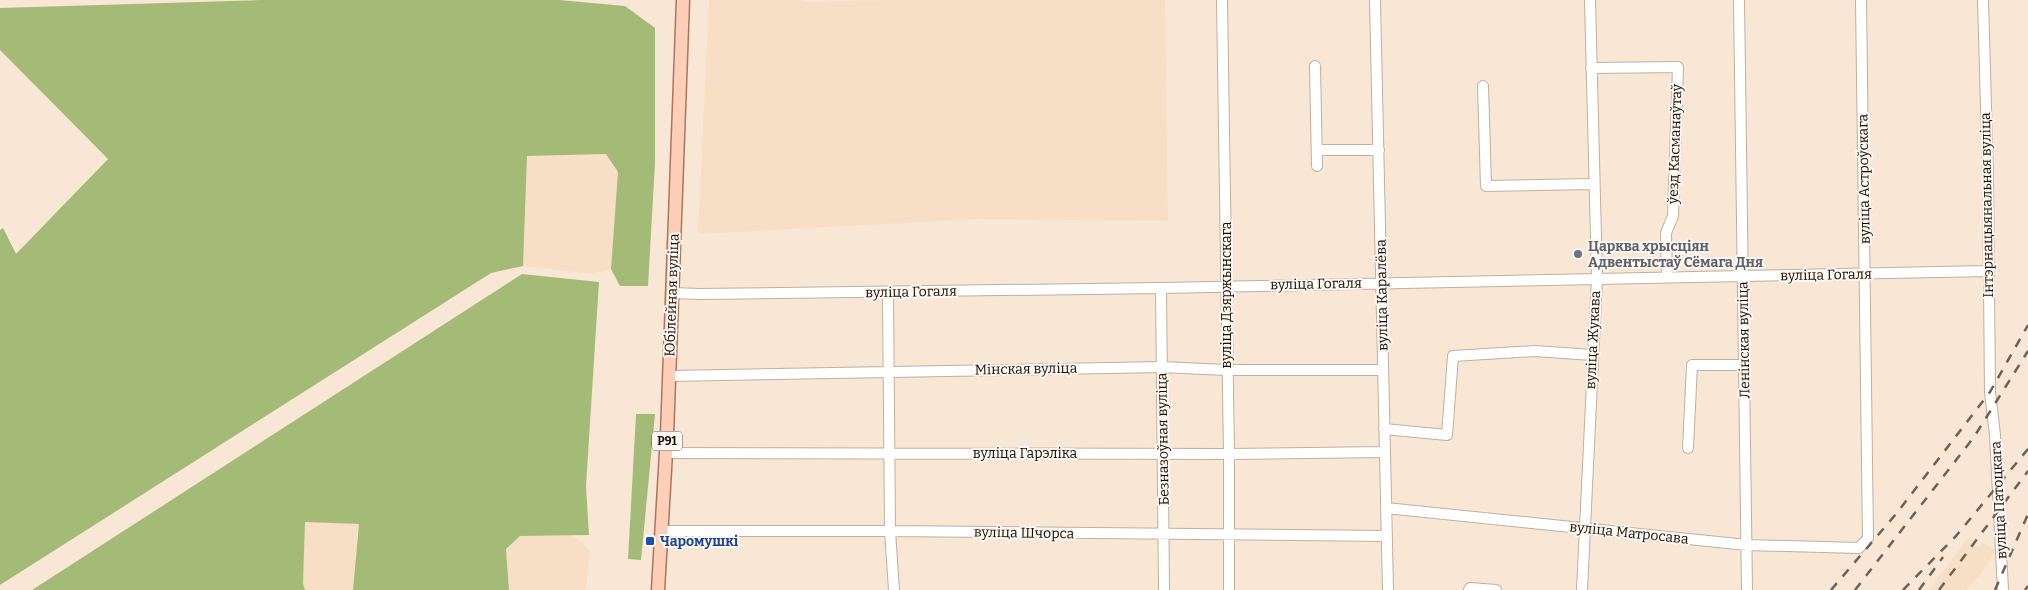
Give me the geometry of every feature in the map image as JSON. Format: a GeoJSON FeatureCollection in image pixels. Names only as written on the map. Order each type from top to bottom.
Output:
{"type":"FeatureCollection","features":[{"type":"Feature","properties":{"kind":"main road","name":"Юбілейная вуліца"},"geometry":{"type":"LineString","coordinates":[[658,590],[670,376],[683,0]]}},
{"type":"Feature","properties":{"kind":"street","name":"вуліца Дзяржынскага"},"geometry":{"type":"LineString","coordinates":[[1222,0],[1226,370],[1229,454],[1229,590]]}},
{"type":"Feature","properties":{"kind":"street","name":"вуліца Каралёва"},"geometry":{"type":"LineString","coordinates":[[1375,0],[1383,283],[1384,452],[1388,590]]}},
{"type":"Feature","properties":{"kind":"street","name":"вуліца Жукава"},"geometry":{"type":"LineString","coordinates":[[1582,590],[1597,278],[1593,184],[1590,0]]}},
{"type":"Feature","properties":{"kind":"street","name":"Ленінская вуліца"},"geometry":{"type":"LineString","coordinates":[[1739,0],[1747,590]]}},
{"type":"Feature","properties":{"kind":"street","name":"вуліца Астроўскага"},"geometry":{"type":"LineString","coordinates":[[1861,0],[1868,538]]}},
{"type":"Feature","properties":{"kind":"street","name":"Інтэрнацыянальная вуліца"},"geometry":{"type":"LineString","coordinates":[[1983,0],[1990,392],[1992,411]]}},
{"type":"Feature","properties":{"kind":"street"},"geometry":{"type":"LineString","coordinates":[[1315,66],[1317,166]]}},
{"type":"Feature","properties":{"kind":"street","name":"ўезд Касманаўтаў"},"geometry":{"type":"LineString","coordinates":[[1591,68],[1678,67],[1673,216],[1666,233],[1667,276]]}},
{"type":"Feature","properties":{"kind":"street"},"geometry":{"type":"LineString","coordinates":[[1483,86],[1486,186],[1593,184]]}},
{"type":"Feature","properties":{"kind":"street"},"geometry":{"type":"LineString","coordinates":[[1317,150],[1379,150]]}},
{"type":"Feature","properties":{"kind":"street","name":"вуліца Гогаля"},"geometry":{"type":"LineString","coordinates":[[673,293],[1161,288],[1667,276],[1988,271]]}},
{"type":"Feature","properties":{"kind":"street","name":"Безназоўная вуліца"},"geometry":{"type":"LineString","coordinates":[[1161,288],[1164,590]]}},
{"type":"Feature","properties":{"kind":"street"},"geometry":{"type":"LineString","coordinates":[[888,292],[887,371],[890,531],[894,590]]}},
{"type":"Feature","properties":{"kind":"street"},"geometry":{"type":"LineString","coordinates":[[1384,429],[1447,435],[1453,356],[1535,351],[1592,355]]}},
{"type":"Feature","properties":{"kind":"street"},"geometry":{"type":"LineString","coordinates":[[1688,448],[1692,365],[1745,365]]}},
{"type":"Feature","properties":{"kind":"street","name":"Мінская вуліца"},"geometry":{"type":"LineString","coordinates":[[670,376],[1162,367],[1226,370],[1383,370]]}},
{"type":"Feature","properties":{"kind":"street","name":"вуліца Патоцкага"},"geometry":{"type":"LineString","coordinates":[[1992,411],[1995,435],[2003,590]]}},
{"type":"Feature","properties":{"kind":"street","name":"вуліца Гарэліка"},"geometry":{"type":"LineString","coordinates":[[666,453],[1229,454],[1384,452]]}},
{"type":"Feature","properties":{"kind":"street","name":"вуліца Матросава"},"geometry":{"type":"LineString","coordinates":[[1386,508],[1747,545],[1859,548],[1868,538]]}},
{"type":"Feature","properties":{"kind":"street","name":"вуліца Шчорса"},"geometry":{"type":"LineString","coordinates":[[661,531],[890,531],[1387,536]]}},
{"type":"Feature","properties":{"kind":"street"},"geometry":{"type":"LineString","coordinates":[[1470,590],[1470,588],[1496,590]]}},
{"type":"Feature","properties":{"kind":"shaded area"},"geometry":{"type":"Polygon","coordinates":[[[709,0],[800,0],[806,2],[889,0],[1165,0],[1168,221],[979,219],[698,234],[709,0]]]}},
{"type":"Feature","properties":{"kind":"shaded area"},"geometry":{"type":"Polygon","coordinates":[[[606,154],[619,172],[611,269],[593,274],[523,266],[526,156],[606,154]]]}},
{"type":"Feature","properties":{"kind":"shaded area"},"geometry":{"type":"Polygon","coordinates":[[[305,522],[359,524],[353,590],[305,590],[303,584],[305,522]]]}},
{"type":"Feature","properties":{"kind":"shaded area"},"geometry":{"type":"Polygon","coordinates":[[[572,535],[590,550],[586,590],[509,590],[506,549],[520,536],[572,535]]]}},
{"type":"Feature","properties":{"kind":"shaded area"},"geometry":{"type":"Polygon","coordinates":[[[1968,538],[1979,547],[1983,542],[1996,551],[1981,574],[1966,590],[1929,590],[1968,538]]]}},
{"type":"Feature","properties":{"kind":"green space"},"geometry":{"type":"Polygon","coordinates":[[[262,0],[559,0],[625,6],[655,28],[655,163],[648,286],[620,286],[611,269],[618,172],[606,154],[527,156],[523,266],[491,273],[0,585],[0,230],[3,228],[16,254],[108,159],[0,50],[0,8],[262,0]]]}},
{"type":"Feature","properties":{"kind":"green space"},"geometry":{"type":"Polygon","coordinates":[[[522,274],[599,282],[586,486],[589,535],[520,536],[506,549],[509,590],[353,590],[359,524],[305,522],[303,584],[305,590],[32,590],[522,274]]]}},
{"type":"Feature","properties":{"kind":"green space"},"geometry":{"type":"Polygon","coordinates":[[[636,414],[655,414],[641,560],[628,559],[636,414]]]}},
{"type":"Feature","properties":{"kind":"railway"},"geometry":{"type":"LineString","coordinates":[[1831,590],[1896,514],[1990,392],[2028,325]]}},
{"type":"Feature","properties":{"kind":"railway"},"geometry":{"type":"LineString","coordinates":[[1855,590],[1974,437],[2028,351]]}},
{"type":"Feature","properties":{"kind":"railway"},"geometry":{"type":"LineString","coordinates":[[1903,590],[1956,536],[2028,449]]}},
{"type":"Feature","properties":{"kind":"railway"},"geometry":{"type":"LineString","coordinates":[[1939,590],[2028,471]]}},
{"type":"Feature","properties":{"kind":"railway"},"geometry":{"type":"LineString","coordinates":[[1995,590],[2028,514]]}},
{"type":"Feature","properties":{"kind":"railway"},"geometry":{"type":"LineString","coordinates":[[1919,590],[1943,557]]}},
{"type":"Feature","properties":{"kind":"railway"},"geometry":{"type":"LineString","coordinates":[[2025,590],[2028,586]]}},
{"type":"Feature","properties":{"kind":"place","name":"Царква хрысціян Адвентыстаў Сёмага Дня"},"geometry":{"type":"Point","coordinates":[1578,254]}},
{"type":"Feature","properties":{"kind":"place","name":"Чаромушкі"},"geometry":{"type":"Point","coordinates":[650,541]}}]}
